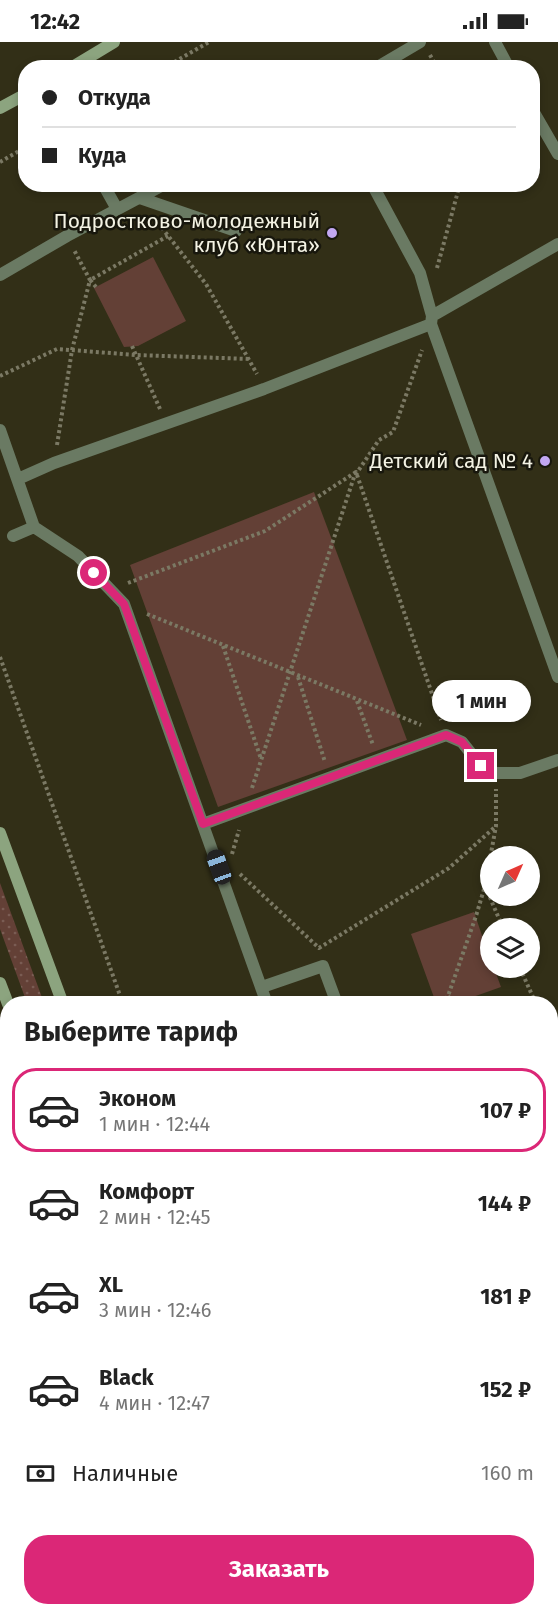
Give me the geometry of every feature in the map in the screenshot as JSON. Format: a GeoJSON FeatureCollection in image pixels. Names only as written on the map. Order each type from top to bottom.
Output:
{"type":"FeatureCollection","features":[{"type":"Feature","properties":{"kind":"main road"},"geometry":{"type":"LineString","coordinates":[[84,60],[114,42]]}},
{"type":"Feature","properties":{"kind":"main road"},"geometry":{"type":"LineString","coordinates":[[0,108],[18,98]]}},
{"type":"Feature","properties":{"kind":"main road"},"geometry":{"type":"LineString","coordinates":[[0,833],[60,996]]}},
{"type":"Feature","properties":{"kind":"lane"},"geometry":{"type":"LineString","coordinates":[[390,60],[420,42]]}},
{"type":"Feature","properties":{"kind":"lane"},"geometry":{"type":"LineString","coordinates":[[495,42],[505,60]]}},
{"type":"Feature","properties":{"kind":"lane"},"geometry":{"type":"LineString","coordinates":[[540,123],[558,154]]}},
{"type":"Feature","properties":{"kind":"lane"},"geometry":{"type":"LineString","coordinates":[[107,192],[117,209]]}},
{"type":"Feature","properties":{"kind":"lane"},"geometry":{"type":"LineString","coordinates":[[0,275],[66,236],[151,192]]}},
{"type":"Feature","properties":{"kind":"lane"},"geometry":{"type":"LineString","coordinates":[[376,192],[420,273],[431,320],[558,677]]}},
{"type":"Feature","properties":{"kind":"lane"},"geometry":{"type":"LineString","coordinates":[[140,198],[236,231]]}},
{"type":"Feature","properties":{"kind":"lane"},"geometry":{"type":"LineString","coordinates":[[18,479],[54,463],[264,389],[431,320],[558,244]]}},
{"type":"Feature","properties":{"kind":"lane"},"geometry":{"type":"LineString","coordinates":[[0,430],[34,527],[78,556],[124,604],[203,824],[224,866],[265,996]]}},
{"type":"Feature","properties":{"kind":"lane"},"geometry":{"type":"LineString","coordinates":[[13,536],[34,527]]}},
{"type":"Feature","properties":{"kind":"lane"},"geometry":{"type":"LineString","coordinates":[[203,824],[446,735],[462,742],[481,766],[496,773],[520,773],[558,760]]}},
{"type":"Feature","properties":{"kind":"lane"},"geometry":{"type":"LineString","coordinates":[[262,987],[323,966],[334,996]]}},
{"type":"Feature","properties":{"kind":"path"},"geometry":{"type":"LineString","coordinates":[[178,60],[209,42]]}},
{"type":"Feature","properties":{"kind":"path"},"geometry":{"type":"LineString","coordinates":[[0,162],[18,152]]}},
{"type":"Feature","properties":{"kind":"path"},"geometry":{"type":"LineString","coordinates":[[436,268],[458,192]]}},
{"type":"Feature","properties":{"kind":"path"},"geometry":{"type":"LineString","coordinates":[[153,215],[206,284],[256,372]]}},
{"type":"Feature","properties":{"kind":"path"},"geometry":{"type":"LineString","coordinates":[[66,236],[96,287]]}},
{"type":"Feature","properties":{"kind":"path"},"geometry":{"type":"LineString","coordinates":[[54,463],[72,350],[90,280],[168,236]]}},
{"type":"Feature","properties":{"kind":"path"},"geometry":{"type":"LineString","coordinates":[[431,320],[393,432],[379,440],[356,472],[246,807],[224,866],[319,948],[449,868],[496,826]]}},
{"type":"Feature","properties":{"kind":"path"},"geometry":{"type":"LineString","coordinates":[[132,346],[166,424]]}},
{"type":"Feature","properties":{"kind":"path"},"geometry":{"type":"LineString","coordinates":[[0,376],[57,349],[136,355],[250,359]]}},
{"type":"Feature","properties":{"kind":"path"},"geometry":{"type":"LineString","coordinates":[[110,590],[265,531],[356,472]]}},
{"type":"Feature","properties":{"kind":"path"},"geometry":{"type":"LineString","coordinates":[[356,472],[446,735]]}},
{"type":"Feature","properties":{"kind":"path"},"geometry":{"type":"LineString","coordinates":[[124,604],[298,677],[446,735]]}},
{"type":"Feature","properties":{"kind":"path"},"geometry":{"type":"LineString","coordinates":[[223,645],[261,759]]}},
{"type":"Feature","properties":{"kind":"path"},"geometry":{"type":"LineString","coordinates":[[0,657],[120,996]]}},
{"type":"Feature","properties":{"kind":"path"},"geometry":{"type":"LineString","coordinates":[[298,677],[330,776]]}},
{"type":"Feature","properties":{"kind":"path"},"geometry":{"type":"LineString","coordinates":[[357,701],[379,759]]}},
{"type":"Feature","properties":{"kind":"path"},"geometry":{"type":"LineString","coordinates":[[492,846],[496,826],[496,773]]}},
{"type":"Feature","properties":{"kind":"path"},"geometry":{"type":"LineString","coordinates":[[448,996],[480,901]]}},
{"type":"Feature","properties":{"kind":"path"},"geometry":{"type":"LineString","coordinates":[[524,978],[532,996]]}},
{"type":"Feature","properties":{"kind":"shaded area"},"geometry":{"type":"Polygon","coordinates":[[[153,257],[186,321],[138,346],[124,347],[94,288],[153,257]]]}},
{"type":"Feature","properties":{"kind":"shaded area"},"geometry":{"type":"Polygon","coordinates":[[[314,492],[407,740],[218,807],[130,565],[314,492]]]}},
{"type":"Feature","properties":{"kind":"shaded area"},"geometry":{"type":"Polygon","coordinates":[[[0,883],[41,996],[24,996],[0,929],[0,883]]]}},
{"type":"Feature","properties":{"kind":"shaded area"},"geometry":{"type":"Polygon","coordinates":[[[474,912],[480,930],[480,978],[498,978],[501,987],[476,996],[433,996],[411,934],[474,912]]]}},
{"type":"Feature","properties":{"kind":"place","name":"Подростково-молодежный клуб «Юнта»"},"geometry":{"type":"Point","coordinates":[332,233]}},
{"type":"Feature","properties":{"kind":"place","name":"Детский сад № 4"},"geometry":{"type":"Point","coordinates":[545,461]}},
{"type":"Feature","properties":{"kind":"route"},"geometry":{"type":"LineString","coordinates":[[94,573],[124,604],[203,824],[446,735],[462,742],[481,766]]}}]}
